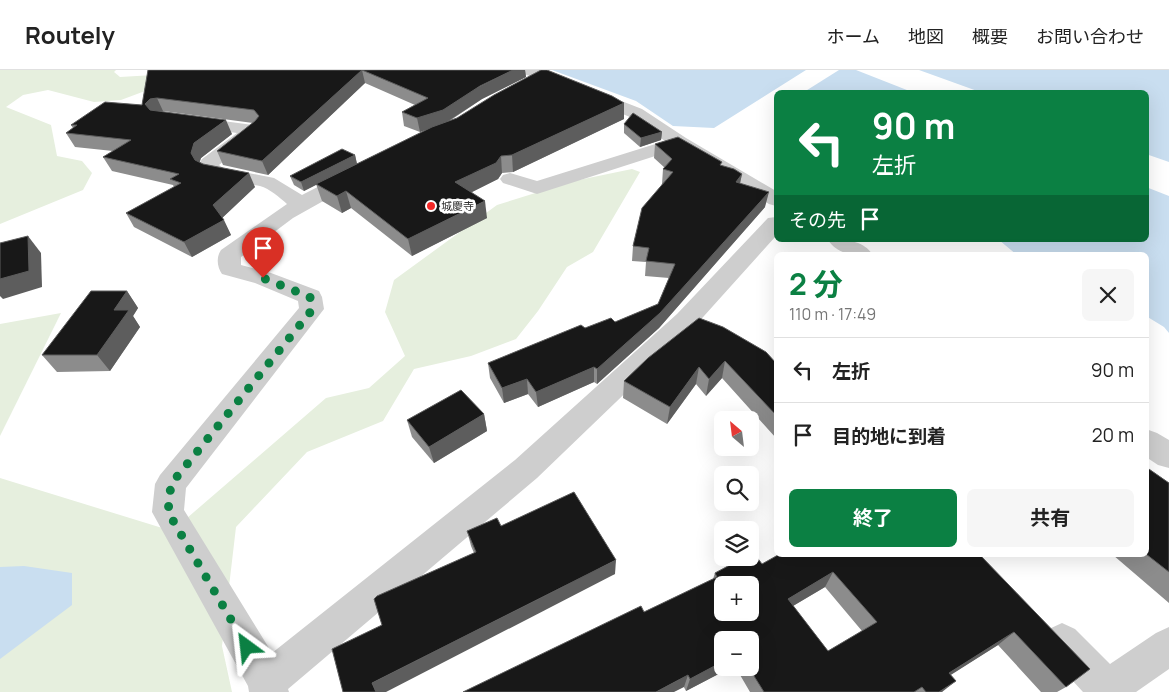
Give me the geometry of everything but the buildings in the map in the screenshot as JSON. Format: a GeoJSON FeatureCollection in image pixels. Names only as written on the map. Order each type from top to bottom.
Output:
{"type":"FeatureCollection","features":[{"type":"Feature","properties":{"kind":"street"},"geometry":{"type":"LineString","coordinates":[[520,88],[536,73],[636,113],[679,142],[774,199]]}},
{"type":"Feature","properties":{"kind":"street"},"geometry":{"type":"LineString","coordinates":[[172,120],[253,130],[209,163],[209,169],[218,174],[234,178],[268,182],[300,203]]}},
{"type":"Feature","properties":{"kind":"street"},"geometry":{"type":"LineString","coordinates":[[510,179],[537,188],[679,142]]}},
{"type":"Feature","properties":{"kind":"street"},"geometry":{"type":"LineString","coordinates":[[368,168],[300,203],[228,256],[230,269],[263,278],[310,297],[312,310],[171,484],[168,512],[268,686],[699,325],[774,226]]}},
{"type":"Feature","properties":{"kind":"street"},"geometry":{"type":"LineString","coordinates":[[842,242],[857,252]]}},
{"type":"Feature","properties":{"kind":"street"},"geometry":{"type":"LineString","coordinates":[[1149,443],[1169,456]]}},
{"type":"Feature","properties":{"kind":"street"},"geometry":{"type":"LineString","coordinates":[[1040,619],[1111,690],[1169,646]]}},
{"type":"Feature","properties":{"kind":"green space"},"geometry":{"type":"Polygon","coordinates":[[[0,70],[116,70],[114,72],[120,77],[154,75],[145,91],[121,100],[94,102],[48,90],[23,95],[6,107],[51,125],[57,156],[82,161],[92,173],[83,190],[0,224],[0,70]]]}},
{"type":"Feature","properties":{"kind":"green space"},"geometry":{"type":"Polygon","coordinates":[[[632,169],[640,172],[593,252],[567,267],[538,311],[516,339],[471,356],[414,369],[383,421],[307,452],[236,527],[222,646],[232,692],[0,692],[0,478],[172,531],[326,398],[369,388],[405,356],[385,312],[394,280],[497,205],[574,181],[632,169]]]}},
{"type":"Feature","properties":{"kind":"green space"},"geometry":{"type":"Polygon","coordinates":[[[61,313],[0,436],[0,324],[61,313]]]}},
{"type":"Feature","properties":{"kind":"water"},"geometry":{"type":"Polygon","coordinates":[[[552,70],[806,70],[714,128],[673,126],[636,101],[552,70]]]}},
{"type":"Feature","properties":{"kind":"water"},"geometry":{"type":"Polygon","coordinates":[[[839,70],[856,70],[907,90],[807,90],[839,70]]]}},
{"type":"Feature","properties":{"kind":"water"},"geometry":{"type":"Polygon","coordinates":[[[919,70],[1169,70],[1169,162],[1149,155],[1149,90],[974,90],[919,70]]]}},
{"type":"Feature","properties":{"kind":"water"},"geometry":{"type":"Polygon","coordinates":[[[1149,188],[1169,196],[1169,333],[1164,327],[1149,318],[1149,252],[1013,252],[1001,242],[1149,242],[1149,188]]]}},
{"type":"Feature","properties":{"kind":"water"},"geometry":{"type":"Polygon","coordinates":[[[24,566],[72,573],[72,605],[0,659],[0,567],[24,566]]]}},
{"type":"Feature","properties":{"kind":"place","name":"城慶寺"},"geometry":{"type":"Point","coordinates":[431,206]}},
{"type":"Feature","properties":{"kind":"route"},"geometry":{"type":"LineString","coordinates":[[247,647],[168,512],[171,484],[312,310],[310,297],[263,278]]}}]}
